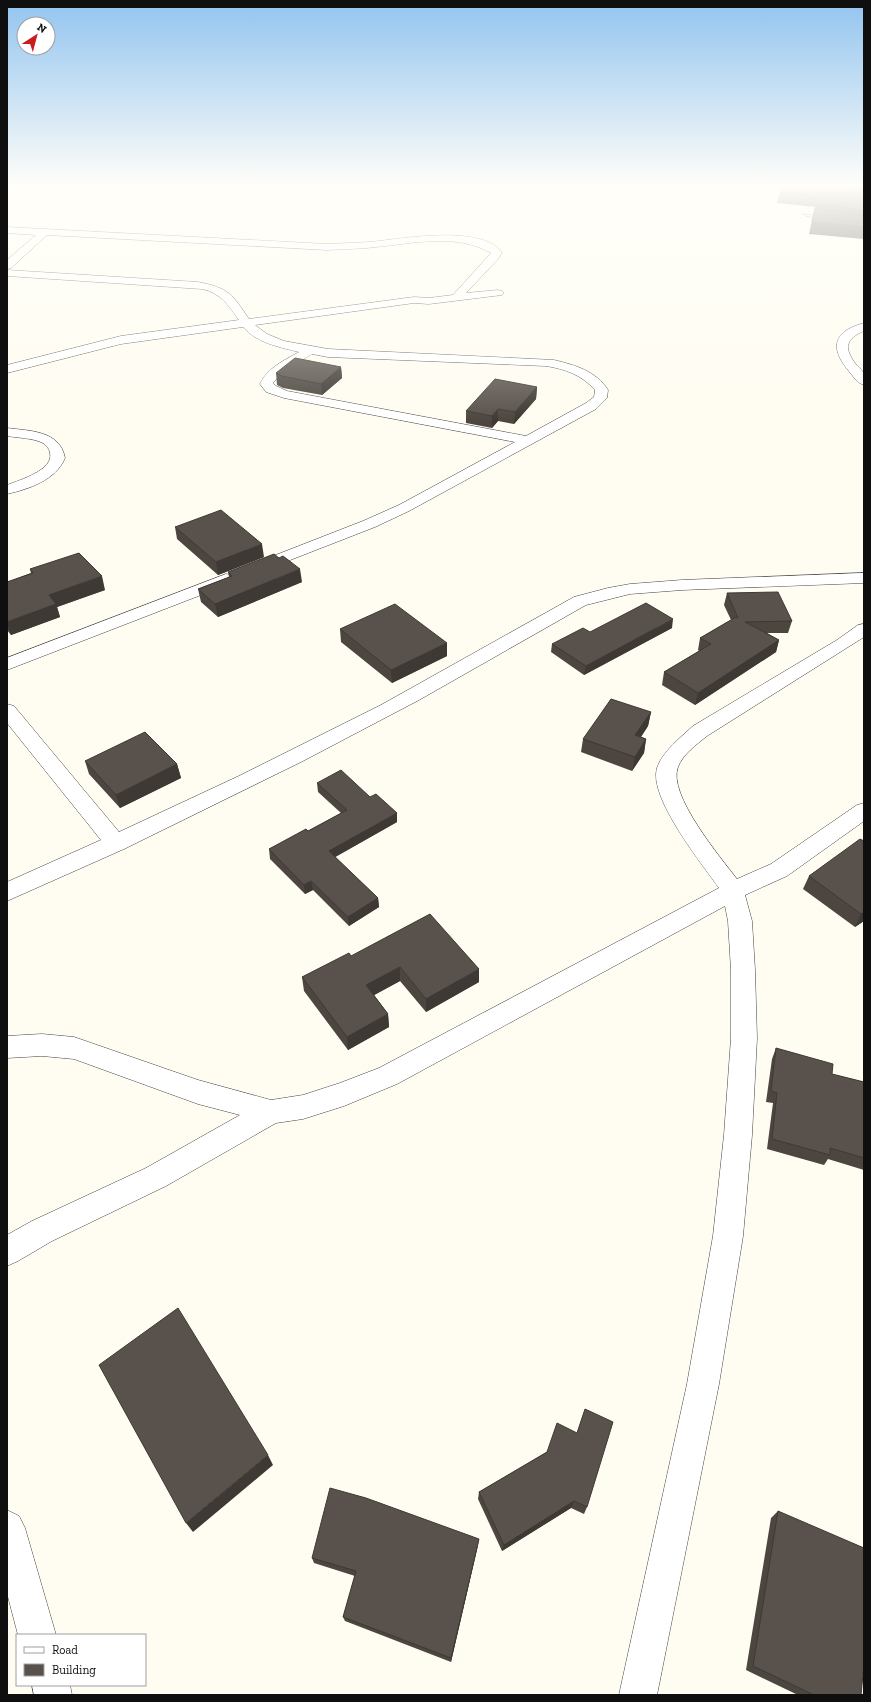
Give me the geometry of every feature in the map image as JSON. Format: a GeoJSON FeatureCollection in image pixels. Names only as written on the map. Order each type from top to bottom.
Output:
{"type":"FeatureCollection","features":[{"type":"Feature","properties":{"kind":"street"},"geometry":{"type":"LineString","coordinates":[[456,298],[488,263]]}},
{"type":"Feature","properties":{"kind":"street"},"geometry":{"type":"LineString","coordinates":[[7,273],[198,285],[216,290],[227,296],[247,325],[263,337],[310,351],[546,362],[565,366],[581,372],[595,381],[602,390],[600,398],[591,406],[526,440],[404,508],[368,524],[7,664]]}},
{"type":"Feature","properties":{"kind":"street"},"geometry":{"type":"LineString","coordinates":[[7,369],[121,340],[418,306],[428,301],[498,293]]}},
{"type":"Feature","properties":{"kind":"street"},"geometry":{"type":"LineString","coordinates":[[7,376],[84,355],[126,346],[247,325]]}},
{"type":"Feature","properties":{"kind":"street"},"geometry":{"type":"LineString","coordinates":[[864,327],[845,335],[842,344],[843,353],[849,364],[864,381]]}},
{"type":"Feature","properties":{"kind":"street"},"geometry":{"type":"LineString","coordinates":[[310,351],[274,374],[267,380],[266,384],[271,389],[284,394],[526,440]]}},
{"type":"Feature","properties":{"kind":"street"},"geometry":{"type":"LineString","coordinates":[[7,432],[38,437],[52,443],[58,452],[59,458],[56,466],[37,478],[7,490]]}},
{"type":"Feature","properties":{"kind":"street"},"geometry":{"type":"LineString","coordinates":[[7,892],[116,843],[277,766],[389,708],[580,601],[608,593],[630,589],[682,585],[864,578]]}},
{"type":"Feature","properties":{"kind":"street"},"geometry":{"type":"LineString","coordinates":[[638,1695],[703,1384],[728,1236],[738,1135],[744,1038],[741,935],[734,891],[687,826],[673,802],[667,786],[667,768],[680,748],[700,732],[843,644],[864,629]]}},
{"type":"Feature","properties":{"kind":"street"},"geometry":{"type":"LineString","coordinates":[[7,710],[116,843]]}},
{"type":"Feature","properties":{"kind":"street"},"geometry":{"type":"LineString","coordinates":[[7,1251],[42,1231],[156,1177],[271,1112],[303,1107],[344,1094],[388,1076],[734,891],[778,870],[864,810]]}},
{"type":"Feature","properties":{"kind":"street"},"geometry":{"type":"LineString","coordinates":[[7,1047],[42,1045],[74,1048],[198,1092],[271,1112]]}},
{"type":"Feature","properties":{"kind":"street"},"geometry":{"type":"LineString","coordinates":[[7,1528],[37,1634]]}},
{"type":"Feature","properties":{"kind":"building"},"geometry":{"type":"Polygon","coordinates":[[[295,358],[341,367],[321,384],[282,376],[276,373],[295,358]]]}},
{"type":"Feature","properties":{"kind":"building"},"geometry":{"type":"Polygon","coordinates":[[[495,379],[537,387],[515,412],[498,409],[492,416],[466,411],[495,379]]]}},
{"type":"Feature","properties":{"kind":"building"},"geometry":{"type":"Polygon","coordinates":[[[221,510],[262,544],[216,562],[175,527],[221,510]]]}},
{"type":"Feature","properties":{"kind":"building"},"geometry":{"type":"Polygon","coordinates":[[[79,553],[102,576],[49,595],[56,604],[7,622],[7,582],[33,573],[30,569],[79,553]]]}},
{"type":"Feature","properties":{"kind":"building"},"geometry":{"type":"Polygon","coordinates":[[[274,554],[279,558],[283,556],[300,569],[215,604],[198,589],[232,576],[228,572],[274,554]]]}},
{"type":"Feature","properties":{"kind":"building"},"geometry":{"type":"Polygon","coordinates":[[[778,592],[792,621],[745,622],[779,640],[698,693],[664,672],[711,644],[700,638],[736,617],[738,618],[727,593],[778,592]]]}},
{"type":"Feature","properties":{"kind":"building"},"geometry":{"type":"Polygon","coordinates":[[[646,603],[673,619],[586,666],[552,644],[583,628],[590,632],[646,603]]]}},
{"type":"Feature","properties":{"kind":"building"},"geometry":{"type":"Polygon","coordinates":[[[395,604],[447,643],[391,670],[340,629],[395,604]]]}},
{"type":"Feature","properties":{"kind":"building"},"geometry":{"type":"Polygon","coordinates":[[[611,699],[651,712],[635,735],[646,739],[635,757],[583,739],[611,699]]]}},
{"type":"Feature","properties":{"kind":"building"},"geometry":{"type":"Polygon","coordinates":[[[145,732],[177,764],[116,795],[85,761],[145,732]]]}},
{"type":"Feature","properties":{"kind":"building"},"geometry":{"type":"Polygon","coordinates":[[[341,770],[370,797],[376,794],[397,813],[329,851],[378,898],[348,917],[311,881],[304,885],[269,849],[306,829],[308,831],[347,810],[317,783],[341,770]]]}},
{"type":"Feature","properties":{"kind":"building"},"geometry":{"type":"Polygon","coordinates":[[[860,839],[864,841],[864,912],[861,914],[809,876],[860,839]]]}},
{"type":"Feature","properties":{"kind":"building"},"geometry":{"type":"Polygon","coordinates":[[[430,914],[479,969],[426,999],[400,967],[366,985],[388,1014],[347,1037],[302,977],[349,953],[351,956],[430,914]]]}},
{"type":"Feature","properties":{"kind":"building"},"geometry":{"type":"Polygon","coordinates":[[[776,1048],[833,1064],[832,1074],[864,1082],[864,1158],[830,1148],[830,1155],[772,1139],[777,1093],[771,1091],[776,1048]]]}},
{"type":"Feature","properties":{"kind":"building"},"geometry":{"type":"Polygon","coordinates":[[[178,1308],[268,1455],[186,1523],[99,1365],[178,1308]]]}},
{"type":"Feature","properties":{"kind":"building"},"geometry":{"type":"Polygon","coordinates":[[[585,1409],[613,1422],[587,1507],[574,1501],[504,1545],[479,1492],[547,1452],[557,1423],[577,1433],[585,1409]]]}},
{"type":"Feature","properties":{"kind":"building"},"geometry":{"type":"Polygon","coordinates":[[[330,1488],[366,1498],[479,1539],[451,1658],[343,1617],[356,1571],[312,1558],[330,1488]]]}},
{"type":"Feature","properties":{"kind":"building"},"geometry":{"type":"Polygon","coordinates":[[[778,1511],[864,1548],[864,1664],[861,1695],[814,1695],[753,1666],[778,1511]]]}}]}
